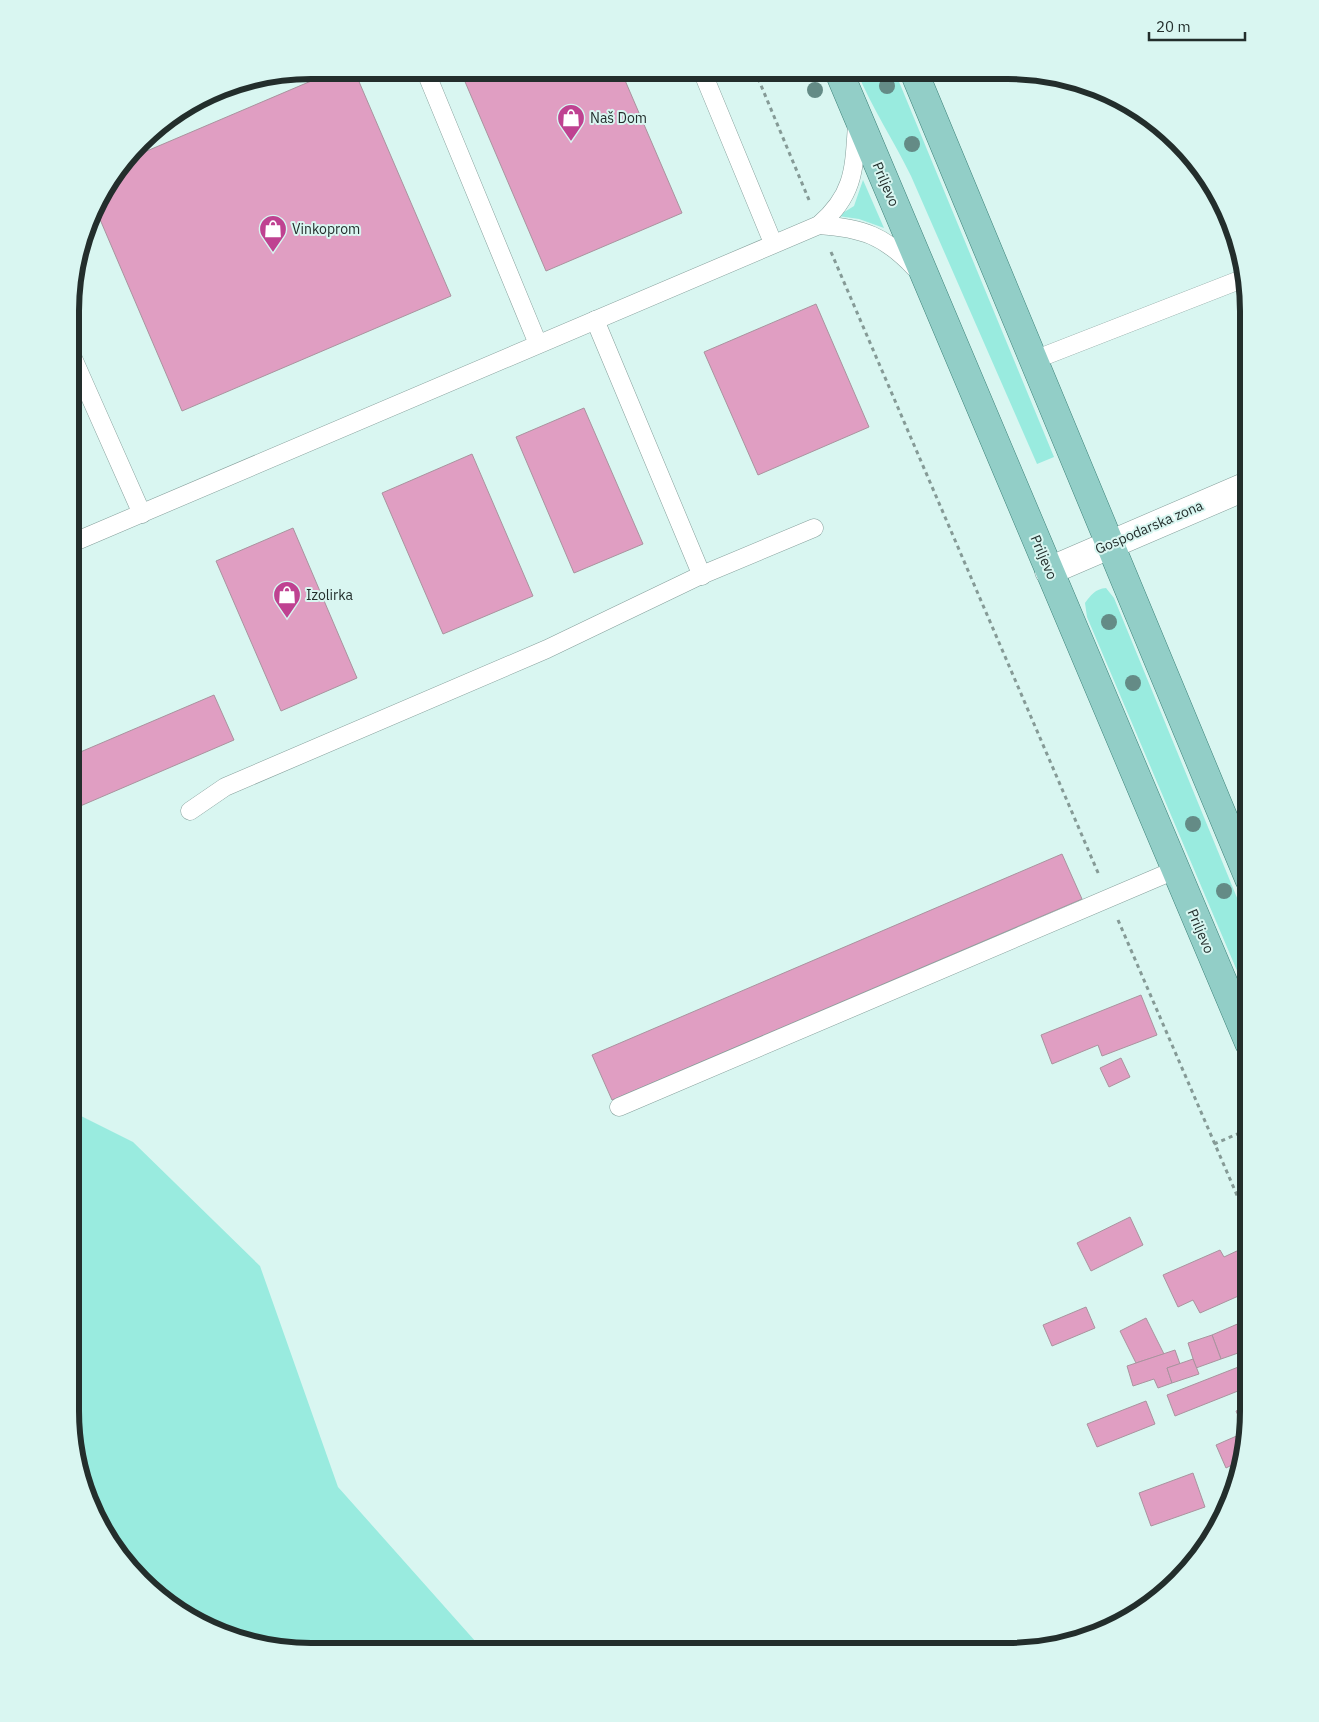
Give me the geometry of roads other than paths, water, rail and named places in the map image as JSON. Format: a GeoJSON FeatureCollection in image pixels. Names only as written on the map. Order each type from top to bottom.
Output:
{"type":"FeatureCollection","features":[{"type":"Feature","properties":{"kind":"main road","name":"Priljevo"},"geometry":{"type":"LineString","coordinates":[[842,79],[1240,1022]]}},
{"type":"Feature","properties":{"kind":"main road"},"geometry":{"type":"LineString","coordinates":[[917,79],[1240,857]]}},
{"type":"Feature","properties":{"kind":"street","name":"Gospodarska zona"},"geometry":{"type":"LineString","coordinates":[[1049,571],[1240,489]]}},
{"type":"Feature","properties":{"kind":"lane"},"geometry":{"type":"LineString","coordinates":[[429,79],[538,344]]}},
{"type":"Feature","properties":{"kind":"lane"},"geometry":{"type":"LineString","coordinates":[[705,79],[773,243]]}},
{"type":"Feature","properties":{"kind":"lane"},"geometry":{"type":"LineString","coordinates":[[79,540],[819,225],[831,214],[845,196],[852,178],[857,115]]}},
{"type":"Feature","properties":{"kind":"lane"},"geometry":{"type":"LineString","coordinates":[[819,225],[847,227],[868,233],[900,252],[927,281]]}},
{"type":"Feature","properties":{"kind":"lane"},"geometry":{"type":"LineString","coordinates":[[1034,360],[1238,281]]}},
{"type":"Feature","properties":{"kind":"lane"},"geometry":{"type":"LineString","coordinates":[[595,320],[702,576]]}},
{"type":"Feature","properties":{"kind":"lane"},"geometry":{"type":"LineString","coordinates":[[79,372],[142,514]]}},
{"type":"Feature","properties":{"kind":"lane"},"geometry":{"type":"LineString","coordinates":[[190,810],[225,787],[547,649],[702,576],[814,528]]}},
{"type":"Feature","properties":{"kind":"lane"},"geometry":{"type":"LineString","coordinates":[[619,1107],[1176,870]]}},
{"type":"Feature","properties":{"kind":"place","name":"Naš Dom"},"geometry":{"type":"Point","coordinates":[571,142]}},
{"type":"Feature","properties":{"kind":"place","name":"Vinkoprom"},"geometry":{"type":"Point","coordinates":[273,253]}},
{"type":"Feature","properties":{"kind":"place","name":"Izolirka"},"geometry":{"type":"Point","coordinates":[287,619]}}]}
